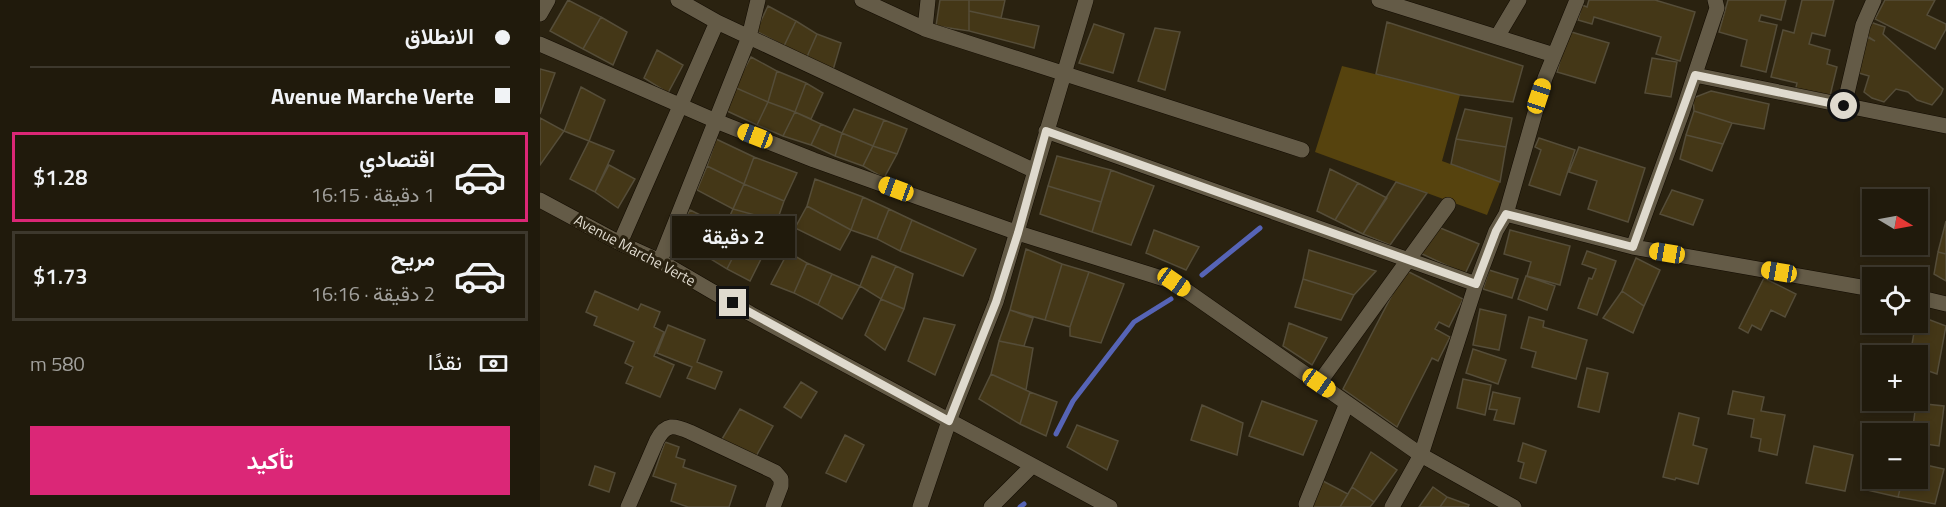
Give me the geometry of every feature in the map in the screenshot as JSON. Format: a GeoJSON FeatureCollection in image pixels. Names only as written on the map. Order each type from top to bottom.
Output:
{"type":"FeatureCollection","features":[{"type":"Feature","properties":{"kind":"street"},"geometry":{"type":"LineString","coordinates":[[540,14],[548,0]]}},
{"type":"Feature","properties":{"kind":"street"},"geometry":{"type":"LineString","coordinates":[[678,0],[717,22],[1035,171]]}},
{"type":"Feature","properties":{"kind":"street"},"geometry":{"type":"LineString","coordinates":[[660,261],[749,37],[758,0]]}},
{"type":"Feature","properties":{"kind":"street"},"geometry":{"type":"LineString","coordinates":[[862,0],[925,29],[1302,150]]}},
{"type":"Feature","properties":{"kind":"street"},"geometry":{"type":"LineString","coordinates":[[925,29],[928,0]]}},
{"type":"Feature","properties":{"kind":"street"},"geometry":{"type":"LineString","coordinates":[[920,507],[949,421],[996,302],[1086,0]]}},
{"type":"Feature","properties":{"kind":"street"},"geometry":{"type":"LineString","coordinates":[[1379,0],[1554,55]]}},
{"type":"Feature","properties":{"kind":"street"},"geometry":{"type":"LineString","coordinates":[[1497,38],[1519,0]]}},
{"type":"Feature","properties":{"kind":"street"},"geometry":{"type":"LineString","coordinates":[[1392,507],[1421,455],[1476,284],[1496,231],[1506,214],[1533,114],[1577,0]]}},
{"type":"Feature","properties":{"kind":"street"},"geometry":{"type":"LineString","coordinates":[[1633,247],[1695,75],[1717,8],[1715,0]]}},
{"type":"Feature","properties":{"kind":"street"},"geometry":{"type":"LineString","coordinates":[[1844,106],[1863,25],[1874,0]]}},
{"type":"Feature","properties":{"kind":"street"},"geometry":{"type":"LineString","coordinates":[[620,243],[717,22]]}},
{"type":"Feature","properties":{"kind":"street"},"geometry":{"type":"LineString","coordinates":[[540,44],[680,106],[814,160],[1018,233],[1174,282],[1421,455],[1514,507]]}},
{"type":"Feature","properties":{"kind":"street"},"geometry":{"type":"LineString","coordinates":[[1695,75],[1946,126]]}},
{"type":"Feature","properties":{"kind":"street"},"geometry":{"type":"LineString","coordinates":[[1046,131],[1476,284]]}},
{"type":"Feature","properties":{"kind":"street","name":"Avenue Marche Verte"},"geometry":{"type":"LineString","coordinates":[[540,200],[620,243],[660,261],[751,314],[1110,507]]}},
{"type":"Feature","properties":{"kind":"street"},"geometry":{"type":"LineString","coordinates":[[1319,383],[1448,205]]}},
{"type":"Feature","properties":{"kind":"street"},"geometry":{"type":"LineString","coordinates":[[1506,214],[1633,247],[1862,287]]}},
{"type":"Feature","properties":{"kind":"street"},"geometry":{"type":"LineString","coordinates":[[1928,300],[1946,304]]}},
{"type":"Feature","properties":{"kind":"street"},"geometry":{"type":"LineString","coordinates":[[1306,504],[1347,403]]}},
{"type":"Feature","properties":{"kind":"street"},"geometry":{"type":"LineString","coordinates":[[628,507],[663,430],[671,427],[678,427],[698,435],[775,472],[781,479],[781,486],[772,507]]}},
{"type":"Feature","properties":{"kind":"street"},"geometry":{"type":"LineString","coordinates":[[992,507],[1032,466]]}},
{"type":"Feature","properties":{"kind":"shaded area"},"geometry":{"type":"Polygon","coordinates":[[[1342,66],[1460,95],[1442,161],[1500,182],[1487,215],[1315,152],[1342,66]]]}},
{"type":"Feature","properties":{"kind":"building"},"geometry":{"type":"Polygon","coordinates":[[[568,0],[601,17],[583,49],[550,31],[568,0]]]}},
{"type":"Feature","properties":{"kind":"building"},"geometry":{"type":"Polygon","coordinates":[[[940,0],[969,0],[969,31],[936,26],[940,0]]]}},
{"type":"Feature","properties":{"kind":"building"},"geometry":{"type":"Polygon","coordinates":[[[969,0],[1005,0],[1001,18],[969,11],[969,0]]]}},
{"type":"Feature","properties":{"kind":"building"},"geometry":{"type":"Polygon","coordinates":[[[1589,0],[1655,0],[1695,12],[1680,61],[1656,54],[1661,37],[1594,17],[1592,24],[1578,20],[1582,5],[1587,7],[1589,0]]]}},
{"type":"Feature","properties":{"kind":"building"},"geometry":{"type":"Polygon","coordinates":[[[1728,0],[1786,0],[1781,20],[1761,15],[1759,21],[1777,25],[1766,72],[1741,66],[1747,40],[1719,32],[1728,0]]]}},
{"type":"Feature","properties":{"kind":"building"},"geometry":{"type":"Polygon","coordinates":[[[1802,0],[1834,0],[1825,36],[1812,33],[1809,44],[1830,50],[1827,64],[1837,67],[1829,100],[1795,92],[1797,83],[1771,77],[1783,30],[1794,33],[1802,0]]]}},
{"type":"Feature","properties":{"kind":"building"},"geometry":{"type":"Polygon","coordinates":[[[1885,0],[1935,0],[1927,15],[1946,24],[1946,29],[1935,49],[1875,19],[1885,0]]]}},
{"type":"Feature","properties":{"kind":"building"},"geometry":{"type":"Polygon","coordinates":[[[768,6],[796,21],[784,46],[756,31],[768,6]]]}},
{"type":"Feature","properties":{"kind":"building"},"geometry":{"type":"Polygon","coordinates":[[[969,11],[1039,26],[1034,48],[969,31],[969,11]]]}},
{"type":"Feature","properties":{"kind":"building"},"geometry":{"type":"Polygon","coordinates":[[[601,17],[627,32],[613,65],[583,49],[601,17]]]}},
{"type":"Feature","properties":{"kind":"building"},"geometry":{"type":"Polygon","coordinates":[[[796,21],[817,34],[806,59],[784,46],[796,21]]]}},
{"type":"Feature","properties":{"kind":"building"},"geometry":{"type":"Polygon","coordinates":[[[1387,22],[1523,66],[1513,102],[1460,95],[1376,74],[1387,22]]]}},
{"type":"Feature","properties":{"kind":"building"},"geometry":{"type":"Polygon","coordinates":[[[1870,22],[1885,27],[1883,34],[1943,89],[1932,105],[1917,100],[1908,92],[1896,89],[1884,102],[1864,92],[1869,76],[1852,71],[1865,36],[1875,41],[1866,35],[1870,22]]]}},
{"type":"Feature","properties":{"kind":"building"},"geometry":{"type":"Polygon","coordinates":[[[1094,24],[1124,34],[1113,73],[1079,63],[1094,24]]]}},
{"type":"Feature","properties":{"kind":"building"},"geometry":{"type":"Polygon","coordinates":[[[1155,28],[1180,32],[1165,90],[1138,81],[1155,28]]]}},
{"type":"Feature","properties":{"kind":"building"},"geometry":{"type":"Polygon","coordinates":[[[1568,31],[1609,43],[1595,83],[1557,72],[1568,31]]]}},
{"type":"Feature","properties":{"kind":"building"},"geometry":{"type":"Polygon","coordinates":[[[817,34],[841,43],[833,70],[806,59],[817,34]]]}},
{"type":"Feature","properties":{"kind":"building"},"geometry":{"type":"Polygon","coordinates":[[[657,50],[683,65],[668,93],[644,78],[657,50]]]}},
{"type":"Feature","properties":{"kind":"building"},"geometry":{"type":"Polygon","coordinates":[[[751,57],[777,71],[768,102],[734,87],[751,57]]]}},
{"type":"Feature","properties":{"kind":"building"},"geometry":{"type":"Polygon","coordinates":[[[1652,58],[1677,62],[1671,97],[1645,93],[1652,58]]]}},
{"type":"Feature","properties":{"kind":"building"},"geometry":{"type":"Polygon","coordinates":[[[540,69],[555,73],[540,114],[540,69]]]}},
{"type":"Feature","properties":{"kind":"building"},"geometry":{"type":"Polygon","coordinates":[[[777,71],[806,83],[795,112],[768,102],[777,71]]]}},
{"type":"Feature","properties":{"kind":"building"},"geometry":{"type":"Polygon","coordinates":[[[806,83],[823,93],[811,119],[795,112],[806,83]]]}},
{"type":"Feature","properties":{"kind":"building"},"geometry":{"type":"Polygon","coordinates":[[[581,87],[605,100],[589,141],[564,131],[581,87]]]}},
{"type":"Feature","properties":{"kind":"building"},"geometry":{"type":"Polygon","coordinates":[[[734,87],[768,102],[757,125],[725,110],[734,87]]]}},
{"type":"Feature","properties":{"kind":"building"},"geometry":{"type":"Polygon","coordinates":[[[1711,91],[1769,104],[1764,129],[1732,123],[1694,111],[1693,98],[1711,91]]]}},
{"type":"Feature","properties":{"kind":"building"},"geometry":{"type":"Polygon","coordinates":[[[768,102],[795,112],[783,136],[757,125],[768,102]]]}},
{"type":"Feature","properties":{"kind":"building"},"geometry":{"type":"Polygon","coordinates":[[[854,109],[884,120],[873,146],[842,133],[854,109]]]}},
{"type":"Feature","properties":{"kind":"building"},"geometry":{"type":"Polygon","coordinates":[[[1465,109],[1512,118],[1506,147],[1456,139],[1465,109]]]}},
{"type":"Feature","properties":{"kind":"building"},"geometry":{"type":"Polygon","coordinates":[[[1694,111],[1732,123],[1723,144],[1686,135],[1694,111]]]}},
{"type":"Feature","properties":{"kind":"building"},"geometry":{"type":"Polygon","coordinates":[[[795,112],[821,124],[811,145],[783,136],[795,112]]]}},
{"type":"Feature","properties":{"kind":"building"},"geometry":{"type":"Polygon","coordinates":[[[540,118],[564,131],[540,165],[540,118]]]}},
{"type":"Feature","properties":{"kind":"building"},"geometry":{"type":"Polygon","coordinates":[[[884,120],[907,129],[897,154],[873,146],[884,120]]]}},
{"type":"Feature","properties":{"kind":"building"},"geometry":{"type":"Polygon","coordinates":[[[821,124],[842,133],[835,156],[811,145],[821,124]]]}},
{"type":"Feature","properties":{"kind":"building"},"geometry":{"type":"Polygon","coordinates":[[[842,133],[873,146],[863,166],[835,156],[842,133]]]}},
{"type":"Feature","properties":{"kind":"building"},"geometry":{"type":"Polygon","coordinates":[[[1686,135],[1723,144],[1712,171],[1680,159],[1686,135]]]}},
{"type":"Feature","properties":{"kind":"building"},"geometry":{"type":"Polygon","coordinates":[[[1539,138],[1575,150],[1560,195],[1529,185],[1541,150],[1535,147],[1539,138]]]}},
{"type":"Feature","properties":{"kind":"building"},"geometry":{"type":"Polygon","coordinates":[[[716,139],[754,157],[744,184],[707,166],[716,139]]]}},
{"type":"Feature","properties":{"kind":"building"},"geometry":{"type":"Polygon","coordinates":[[[1456,139],[1506,147],[1500,182],[1451,164],[1456,139]]]}},
{"type":"Feature","properties":{"kind":"building"},"geometry":{"type":"Polygon","coordinates":[[[589,141],[614,151],[595,192],[570,179],[589,141]]]}},
{"type":"Feature","properties":{"kind":"building"},"geometry":{"type":"Polygon","coordinates":[[[873,146],[897,154],[884,178],[863,166],[873,146]]]}},
{"type":"Feature","properties":{"kind":"building"},"geometry":{"type":"Polygon","coordinates":[[[1579,147],[1645,168],[1628,222],[1588,209],[1597,181],[1569,172],[1579,147]]]}},
{"type":"Feature","properties":{"kind":"building"},"geometry":{"type":"Polygon","coordinates":[[[1057,156],[1111,170],[1101,202],[1048,186],[1057,156]]]}},
{"type":"Feature","properties":{"kind":"building"},"geometry":{"type":"Polygon","coordinates":[[[754,157],[797,173],[784,201],[744,184],[754,157]]]}},
{"type":"Feature","properties":{"kind":"building"},"geometry":{"type":"Polygon","coordinates":[[[609,165],[635,179],[618,208],[595,192],[609,165]]]}},
{"type":"Feature","properties":{"kind":"building"},"geometry":{"type":"Polygon","coordinates":[[[707,166],[744,184],[733,209],[697,190],[707,166]]]}},
{"type":"Feature","properties":{"kind":"building"},"geometry":{"type":"Polygon","coordinates":[[[1330,169],[1358,183],[1335,220],[1317,211],[1330,169]]]}},
{"type":"Feature","properties":{"kind":"building"},"geometry":{"type":"Polygon","coordinates":[[[1111,170],[1154,186],[1131,245],[1092,232],[1111,170]]]}},
{"type":"Feature","properties":{"kind":"building"},"geometry":{"type":"Polygon","coordinates":[[[815,179],[863,197],[851,230],[807,206],[815,179]]]}},
{"type":"Feature","properties":{"kind":"building"},"geometry":{"type":"Polygon","coordinates":[[[1396,182],[1427,193],[1390,245],[1363,234],[1396,182]]]}},
{"type":"Feature","properties":{"kind":"building"},"geometry":{"type":"Polygon","coordinates":[[[1358,183],[1387,198],[1363,234],[1335,220],[1358,183]]]}},
{"type":"Feature","properties":{"kind":"building"},"geometry":{"type":"Polygon","coordinates":[[[744,184],[784,201],[777,221],[733,209],[744,184]]]}},
{"type":"Feature","properties":{"kind":"building"},"geometry":{"type":"Polygon","coordinates":[[[1048,186],[1101,202],[1092,232],[1040,214],[1048,186]]]}},
{"type":"Feature","properties":{"kind":"building"},"geometry":{"type":"Polygon","coordinates":[[[1672,190],[1703,200],[1693,225],[1660,214],[1672,190]]]}},
{"type":"Feature","properties":{"kind":"building"},"geometry":{"type":"Polygon","coordinates":[[[863,197],[889,209],[877,239],[851,230],[863,197]]]}},
{"type":"Feature","properties":{"kind":"building"},"geometry":{"type":"Polygon","coordinates":[[[807,206],[851,230],[840,250],[795,228],[807,206]]]}},
{"type":"Feature","properties":{"kind":"building"},"geometry":{"type":"Polygon","coordinates":[[[733,209],[777,221],[767,247],[725,227],[733,209]]]}},
{"type":"Feature","properties":{"kind":"building"},"geometry":{"type":"Polygon","coordinates":[[[889,209],[912,220],[900,251],[877,239],[889,209]]]}},
{"type":"Feature","properties":{"kind":"building"},"geometry":{"type":"Polygon","coordinates":[[[690,210],[717,223],[701,253],[674,239],[690,210]]]}},
{"type":"Feature","properties":{"kind":"building"},"geometry":{"type":"Polygon","coordinates":[[[912,220],[976,249],[963,276],[900,251],[912,220]]]}},
{"type":"Feature","properties":{"kind":"building"},"geometry":{"type":"Polygon","coordinates":[[[1946,221],[1946,254],[1938,252],[1946,221]]]}},
{"type":"Feature","properties":{"kind":"building"},"geometry":{"type":"Polygon","coordinates":[[[717,223],[743,237],[727,269],[701,253],[717,223]]]}},
{"type":"Feature","properties":{"kind":"building"},"geometry":{"type":"Polygon","coordinates":[[[1438,227],[1479,244],[1465,274],[1420,253],[1438,227]]]}},
{"type":"Feature","properties":{"kind":"building"},"geometry":{"type":"Polygon","coordinates":[[[1154,230],[1199,247],[1186,270],[1146,253],[1154,230]]]}},
{"type":"Feature","properties":{"kind":"building"},"geometry":{"type":"Polygon","coordinates":[[[1510,230],[1570,246],[1560,285],[1527,276],[1531,262],[1504,254],[1510,230]]]}},
{"type":"Feature","properties":{"kind":"building"},"geometry":{"type":"Polygon","coordinates":[[[743,237],[767,247],[750,281],[727,269],[743,237]]]}},
{"type":"Feature","properties":{"kind":"building"},"geometry":{"type":"Polygon","coordinates":[[[1026,249],[1062,264],[1045,320],[1010,310],[1026,249]]]}},
{"type":"Feature","properties":{"kind":"building"},"geometry":{"type":"Polygon","coordinates":[[[1309,250],[1376,271],[1354,295],[1303,279],[1309,250]]]}},
{"type":"Feature","properties":{"kind":"building"},"geometry":{"type":"Polygon","coordinates":[[[1587,251],[1616,261],[1597,315],[1578,308],[1589,278],[1592,279],[1596,269],[1582,264],[1587,251]]]}},
{"type":"Feature","properties":{"kind":"building"},"geometry":{"type":"Polygon","coordinates":[[[788,252],[807,263],[794,293],[771,284],[788,252]]]}},
{"type":"Feature","properties":{"kind":"building"},"geometry":{"type":"Polygon","coordinates":[[[1938,252],[1946,254],[1946,281],[1934,274],[1938,252]]]}},
{"type":"Feature","properties":{"kind":"building"},"geometry":{"type":"Polygon","coordinates":[[[872,256],[896,266],[881,299],[860,286],[872,256]]]}},
{"type":"Feature","properties":{"kind":"building"},"geometry":{"type":"Polygon","coordinates":[[[1636,258],[1660,270],[1644,306],[1622,291],[1636,258]]]}},
{"type":"Feature","properties":{"kind":"building"},"geometry":{"type":"Polygon","coordinates":[[[807,263],[832,274],[818,305],[794,293],[807,263]]]}},
{"type":"Feature","properties":{"kind":"building"},"geometry":{"type":"Polygon","coordinates":[[[1062,264],[1089,272],[1070,327],[1045,320],[1062,264]]]}},
{"type":"Feature","properties":{"kind":"building"},"geometry":{"type":"Polygon","coordinates":[[[896,266],[913,274],[904,309],[881,299],[896,266]]]}},
{"type":"Feature","properties":{"kind":"building"},"geometry":{"type":"Polygon","coordinates":[[[1405,270],[1463,299],[1449,327],[1439,322],[1435,329],[1450,337],[1438,361],[1432,358],[1397,427],[1343,389],[1405,270]]]}},
{"type":"Feature","properties":{"kind":"building"},"geometry":{"type":"Polygon","coordinates":[[[1489,270],[1518,279],[1512,298],[1483,289],[1489,270]]]}},
{"type":"Feature","properties":{"kind":"building"},"geometry":{"type":"Polygon","coordinates":[[[1089,272],[1124,284],[1101,343],[1070,336],[1070,327],[1089,272]]]}},
{"type":"Feature","properties":{"kind":"building"},"geometry":{"type":"Polygon","coordinates":[[[832,274],[860,286],[842,319],[818,305],[832,274]]]}},
{"type":"Feature","properties":{"kind":"building"},"geometry":{"type":"Polygon","coordinates":[[[1526,276],[1555,286],[1547,310],[1518,299],[1526,276]]]}},
{"type":"Feature","properties":{"kind":"building"},"geometry":{"type":"Polygon","coordinates":[[[1764,278],[1796,294],[1785,317],[1771,310],[1761,330],[1752,325],[1748,333],[1739,328],[1764,278]]]}},
{"type":"Feature","properties":{"kind":"building"},"geometry":{"type":"Polygon","coordinates":[[[1303,279],[1354,295],[1341,320],[1295,307],[1303,279]]]}},
{"type":"Feature","properties":{"kind":"building"},"geometry":{"type":"Polygon","coordinates":[[[595,291],[638,310],[641,304],[660,312],[654,327],[664,332],[654,356],[674,365],[660,397],[626,383],[633,367],[625,363],[634,342],[594,325],[597,317],[586,312],[595,291]]]}},
{"type":"Feature","properties":{"kind":"building"},"geometry":{"type":"Polygon","coordinates":[[[1622,291],[1644,306],[1633,333],[1603,318],[1622,291]]]}},
{"type":"Feature","properties":{"kind":"building"},"geometry":{"type":"Polygon","coordinates":[[[881,299],[904,309],[885,350],[865,335],[881,299]]]}},
{"type":"Feature","properties":{"kind":"building"},"geometry":{"type":"Polygon","coordinates":[[[1480,309],[1506,315],[1499,350],[1473,345],[1480,309]]]}},
{"type":"Feature","properties":{"kind":"building"},"geometry":{"type":"Polygon","coordinates":[[[1010,310],[1033,318],[1024,346],[999,341],[1010,310]]]}},
{"type":"Feature","properties":{"kind":"building"},"geometry":{"type":"Polygon","coordinates":[[[1529,317],[1544,321],[1543,327],[1587,340],[1576,379],[1532,367],[1536,352],[1521,348],[1529,317]]]}},
{"type":"Feature","properties":{"kind":"building"},"geometry":{"type":"Polygon","coordinates":[[[924,318],[955,325],[935,375],[908,361],[924,318]]]}},
{"type":"Feature","properties":{"kind":"building"},"geometry":{"type":"Polygon","coordinates":[[[1928,319],[1946,326],[1937,374],[1928,371],[1928,345],[1912,345],[1914,333],[1928,333],[1928,319]]]}},
{"type":"Feature","properties":{"kind":"building"},"geometry":{"type":"Polygon","coordinates":[[[1289,323],[1327,338],[1312,365],[1283,346],[1289,323]]]}},
{"type":"Feature","properties":{"kind":"building"},"geometry":{"type":"Polygon","coordinates":[[[668,325],[705,340],[697,362],[722,372],[715,389],[687,378],[692,367],[657,353],[668,325]]]}},
{"type":"Feature","properties":{"kind":"building"},"geometry":{"type":"Polygon","coordinates":[[[999,341],[1033,348],[1026,390],[991,374],[999,341]]]}},
{"type":"Feature","properties":{"kind":"building"},"geometry":{"type":"Polygon","coordinates":[[[1473,349],[1506,360],[1498,384],[1466,373],[1473,349]]]}},
{"type":"Feature","properties":{"kind":"building"},"geometry":{"type":"Polygon","coordinates":[[[1587,368],[1608,373],[1599,412],[1578,407],[1587,368]]]}},
{"type":"Feature","properties":{"kind":"building"},"geometry":{"type":"Polygon","coordinates":[[[991,374],[1030,392],[1020,424],[979,399],[991,374]]]}},
{"type":"Feature","properties":{"kind":"building"},"geometry":{"type":"Polygon","coordinates":[[[1463,379],[1491,385],[1485,415],[1457,408],[1463,379]]]}},
{"type":"Feature","properties":{"kind":"building"},"geometry":{"type":"Polygon","coordinates":[[[801,382],[817,392],[801,418],[784,407],[801,382]]]}},
{"type":"Feature","properties":{"kind":"building"},"geometry":{"type":"Polygon","coordinates":[[[1733,391],[1764,397],[1761,411],[1785,415],[1777,455],[1759,451],[1761,439],[1751,437],[1754,419],[1728,414],[1733,391]]]}},
{"type":"Feature","properties":{"kind":"building"},"geometry":{"type":"Polygon","coordinates":[[[1030,392],[1057,402],[1046,436],[1020,424],[1030,392]]]}},
{"type":"Feature","properties":{"kind":"building"},"geometry":{"type":"Polygon","coordinates":[[[1493,392],[1520,398],[1514,424],[1494,420],[1497,410],[1489,409],[1493,392]]]}},
{"type":"Feature","properties":{"kind":"building"},"geometry":{"type":"Polygon","coordinates":[[[1262,401],[1317,421],[1303,455],[1249,436],[1262,401]]]}},
{"type":"Feature","properties":{"kind":"building"},"geometry":{"type":"Polygon","coordinates":[[[1928,404],[1944,406],[1939,446],[1928,444],[1928,423],[1914,423],[1915,411],[1928,411],[1928,404]]]}},
{"type":"Feature","properties":{"kind":"building"},"geometry":{"type":"Polygon","coordinates":[[[1202,405],[1243,423],[1237,455],[1191,440],[1202,405]]]}},
{"type":"Feature","properties":{"kind":"building"},"geometry":{"type":"Polygon","coordinates":[[[740,409],[773,426],[755,458],[722,439],[740,409]]]}},
{"type":"Feature","properties":{"kind":"building"},"geometry":{"type":"Polygon","coordinates":[[[1679,413],[1699,418],[1693,445],[1707,449],[1698,484],[1663,477],[1679,413]]]}},
{"type":"Feature","properties":{"kind":"building"},"geometry":{"type":"Polygon","coordinates":[[[1077,425],[1118,441],[1107,470],[1067,447],[1077,425]]]}},
{"type":"Feature","properties":{"kind":"building"},"geometry":{"type":"Polygon","coordinates":[[[845,435],[864,445],[846,482],[826,473],[845,435]]]}},
{"type":"Feature","properties":{"kind":"building"},"geometry":{"type":"Polygon","coordinates":[[[665,442],[679,447],[676,457],[685,460],[683,467],[736,486],[729,507],[688,507],[671,501],[676,484],[653,476],[665,442]]]}},
{"type":"Feature","properties":{"kind":"building"},"geometry":{"type":"Polygon","coordinates":[[[1523,443],[1546,451],[1536,483],[1520,478],[1524,463],[1518,461],[1523,443]]]}},
{"type":"Feature","properties":{"kind":"building"},"geometry":{"type":"Polygon","coordinates":[[[1814,446],[1853,455],[1845,491],[1806,483],[1814,446]]]}},
{"type":"Feature","properties":{"kind":"building"},"geometry":{"type":"Polygon","coordinates":[[[1371,452],[1397,470],[1374,502],[1352,487],[1371,452]]]}},
{"type":"Feature","properties":{"kind":"building"},"geometry":{"type":"Polygon","coordinates":[[[1928,465],[1944,469],[1935,504],[1898,497],[1900,489],[1928,489],[1928,465]]]}},
{"type":"Feature","properties":{"kind":"building"},"geometry":{"type":"Polygon","coordinates":[[[595,466],[615,473],[609,492],[589,485],[595,466]]]}},
{"type":"Feature","properties":{"kind":"building"},"geometry":{"type":"Polygon","coordinates":[[[1321,480],[1348,494],[1340,507],[1309,507],[1321,480]]]}},
{"type":"Feature","properties":{"kind":"building"},"geometry":{"type":"Polygon","coordinates":[[[1352,487],[1374,502],[1370,507],[1340,507],[1352,487]]]}},
{"type":"Feature","properties":{"kind":"building"},"geometry":{"type":"Polygon","coordinates":[[[1433,487],[1447,497],[1440,507],[1419,507],[1433,487]]]}},
{"type":"Feature","properties":{"kind":"building"},"geometry":{"type":"Polygon","coordinates":[[[1867,489],[1900,489],[1898,497],[1867,489]]]}},
{"type":"Feature","properties":{"kind":"building"},"geometry":{"type":"Polygon","coordinates":[[[1447,497],[1469,505],[1468,507],[1440,507],[1447,497]]]}},
{"type":"Feature","properties":{"kind":"waterway"},"geometry":{"type":"LineString","coordinates":[[1202,275],[1260,228]]}},
{"type":"Feature","properties":{"kind":"waterway"},"geometry":{"type":"LineString","coordinates":[[1056,434],[1073,401],[1134,322],[1171,299]]}},
{"type":"Feature","properties":{"kind":"waterway"},"geometry":{"type":"LineString","coordinates":[[1020,507],[1024,504]]}},
{"type":"Feature","properties":{"kind":"route"},"geometry":{"type":"LineString","coordinates":[[733,303],[949,421],[996,302],[1046,131],[1476,284],[1496,231],[1506,214],[1633,247],[1695,75],[1844,106]]}}]}
